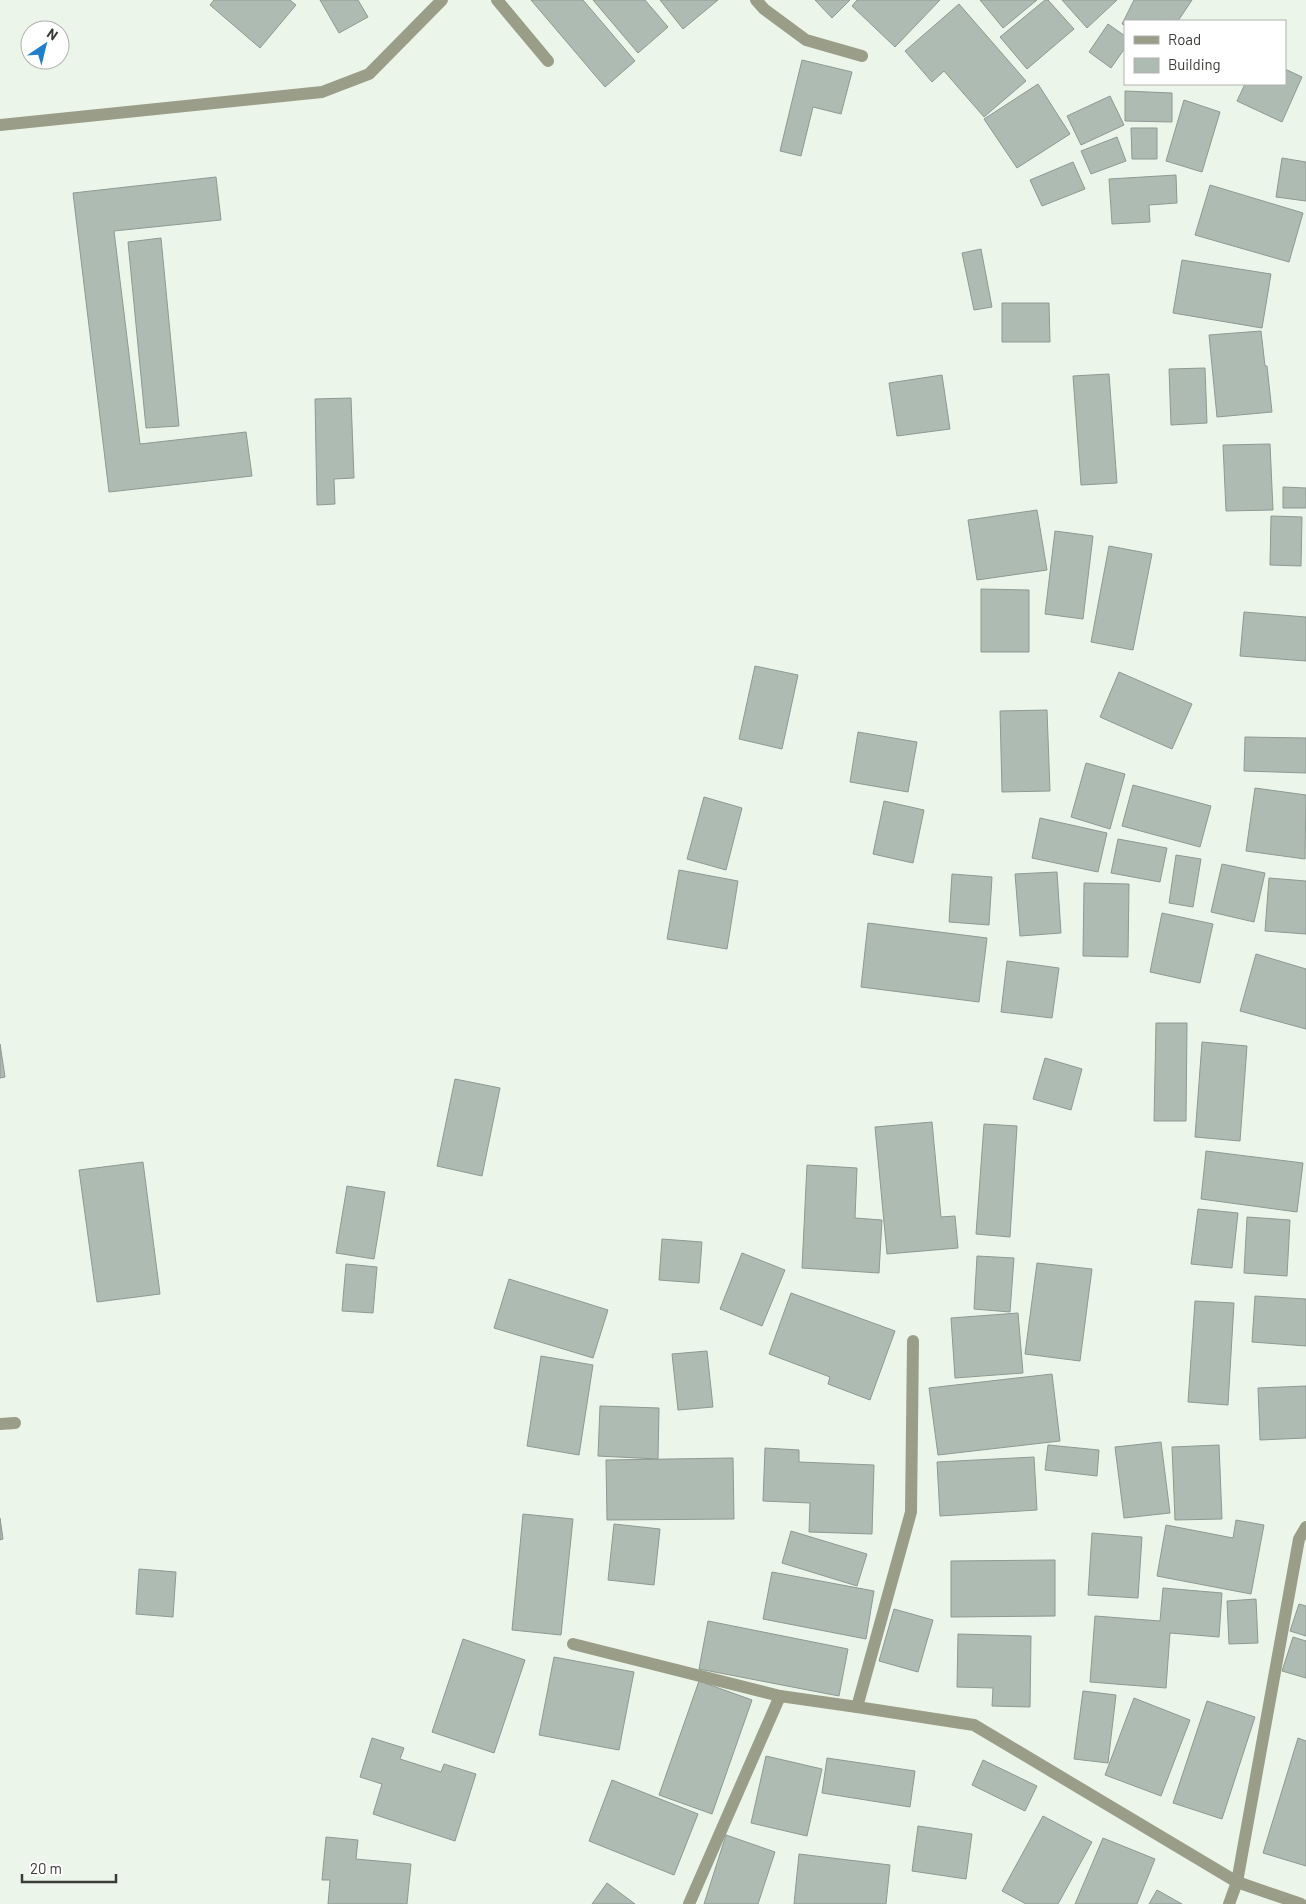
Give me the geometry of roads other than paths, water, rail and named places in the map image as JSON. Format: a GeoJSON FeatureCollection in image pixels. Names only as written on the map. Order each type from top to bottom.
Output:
{"type":"FeatureCollection","features":[{"type":"Feature","properties":{"kind":"street"},"geometry":{"type":"LineString","coordinates":[[0,125],[322,92],[368,74],[442,0]]}},
{"type":"Feature","properties":{"kind":"street"},"geometry":{"type":"LineString","coordinates":[[497,0],[548,61]]}},
{"type":"Feature","properties":{"kind":"street"},"geometry":{"type":"LineString","coordinates":[[756,0],[764,9],[806,40],[862,56]]}},
{"type":"Feature","properties":{"kind":"street"},"geometry":{"type":"LineString","coordinates":[[857,1707],[911,1512],[913,1341]]}},
{"type":"Feature","properties":{"kind":"street"},"geometry":{"type":"LineString","coordinates":[[0,1424],[15,1423]]}},
{"type":"Feature","properties":{"kind":"street"},"geometry":{"type":"LineString","coordinates":[[1230,1904],[1237,1882],[1299,1539],[1306,1527]]}},
{"type":"Feature","properties":{"kind":"street"},"geometry":{"type":"LineString","coordinates":[[573,1644],[780,1696],[974,1725],[1237,1882],[1301,1904]]}},
{"type":"Feature","properties":{"kind":"street"},"geometry":{"type":"LineString","coordinates":[[689,1904],[780,1696]]}}]}
